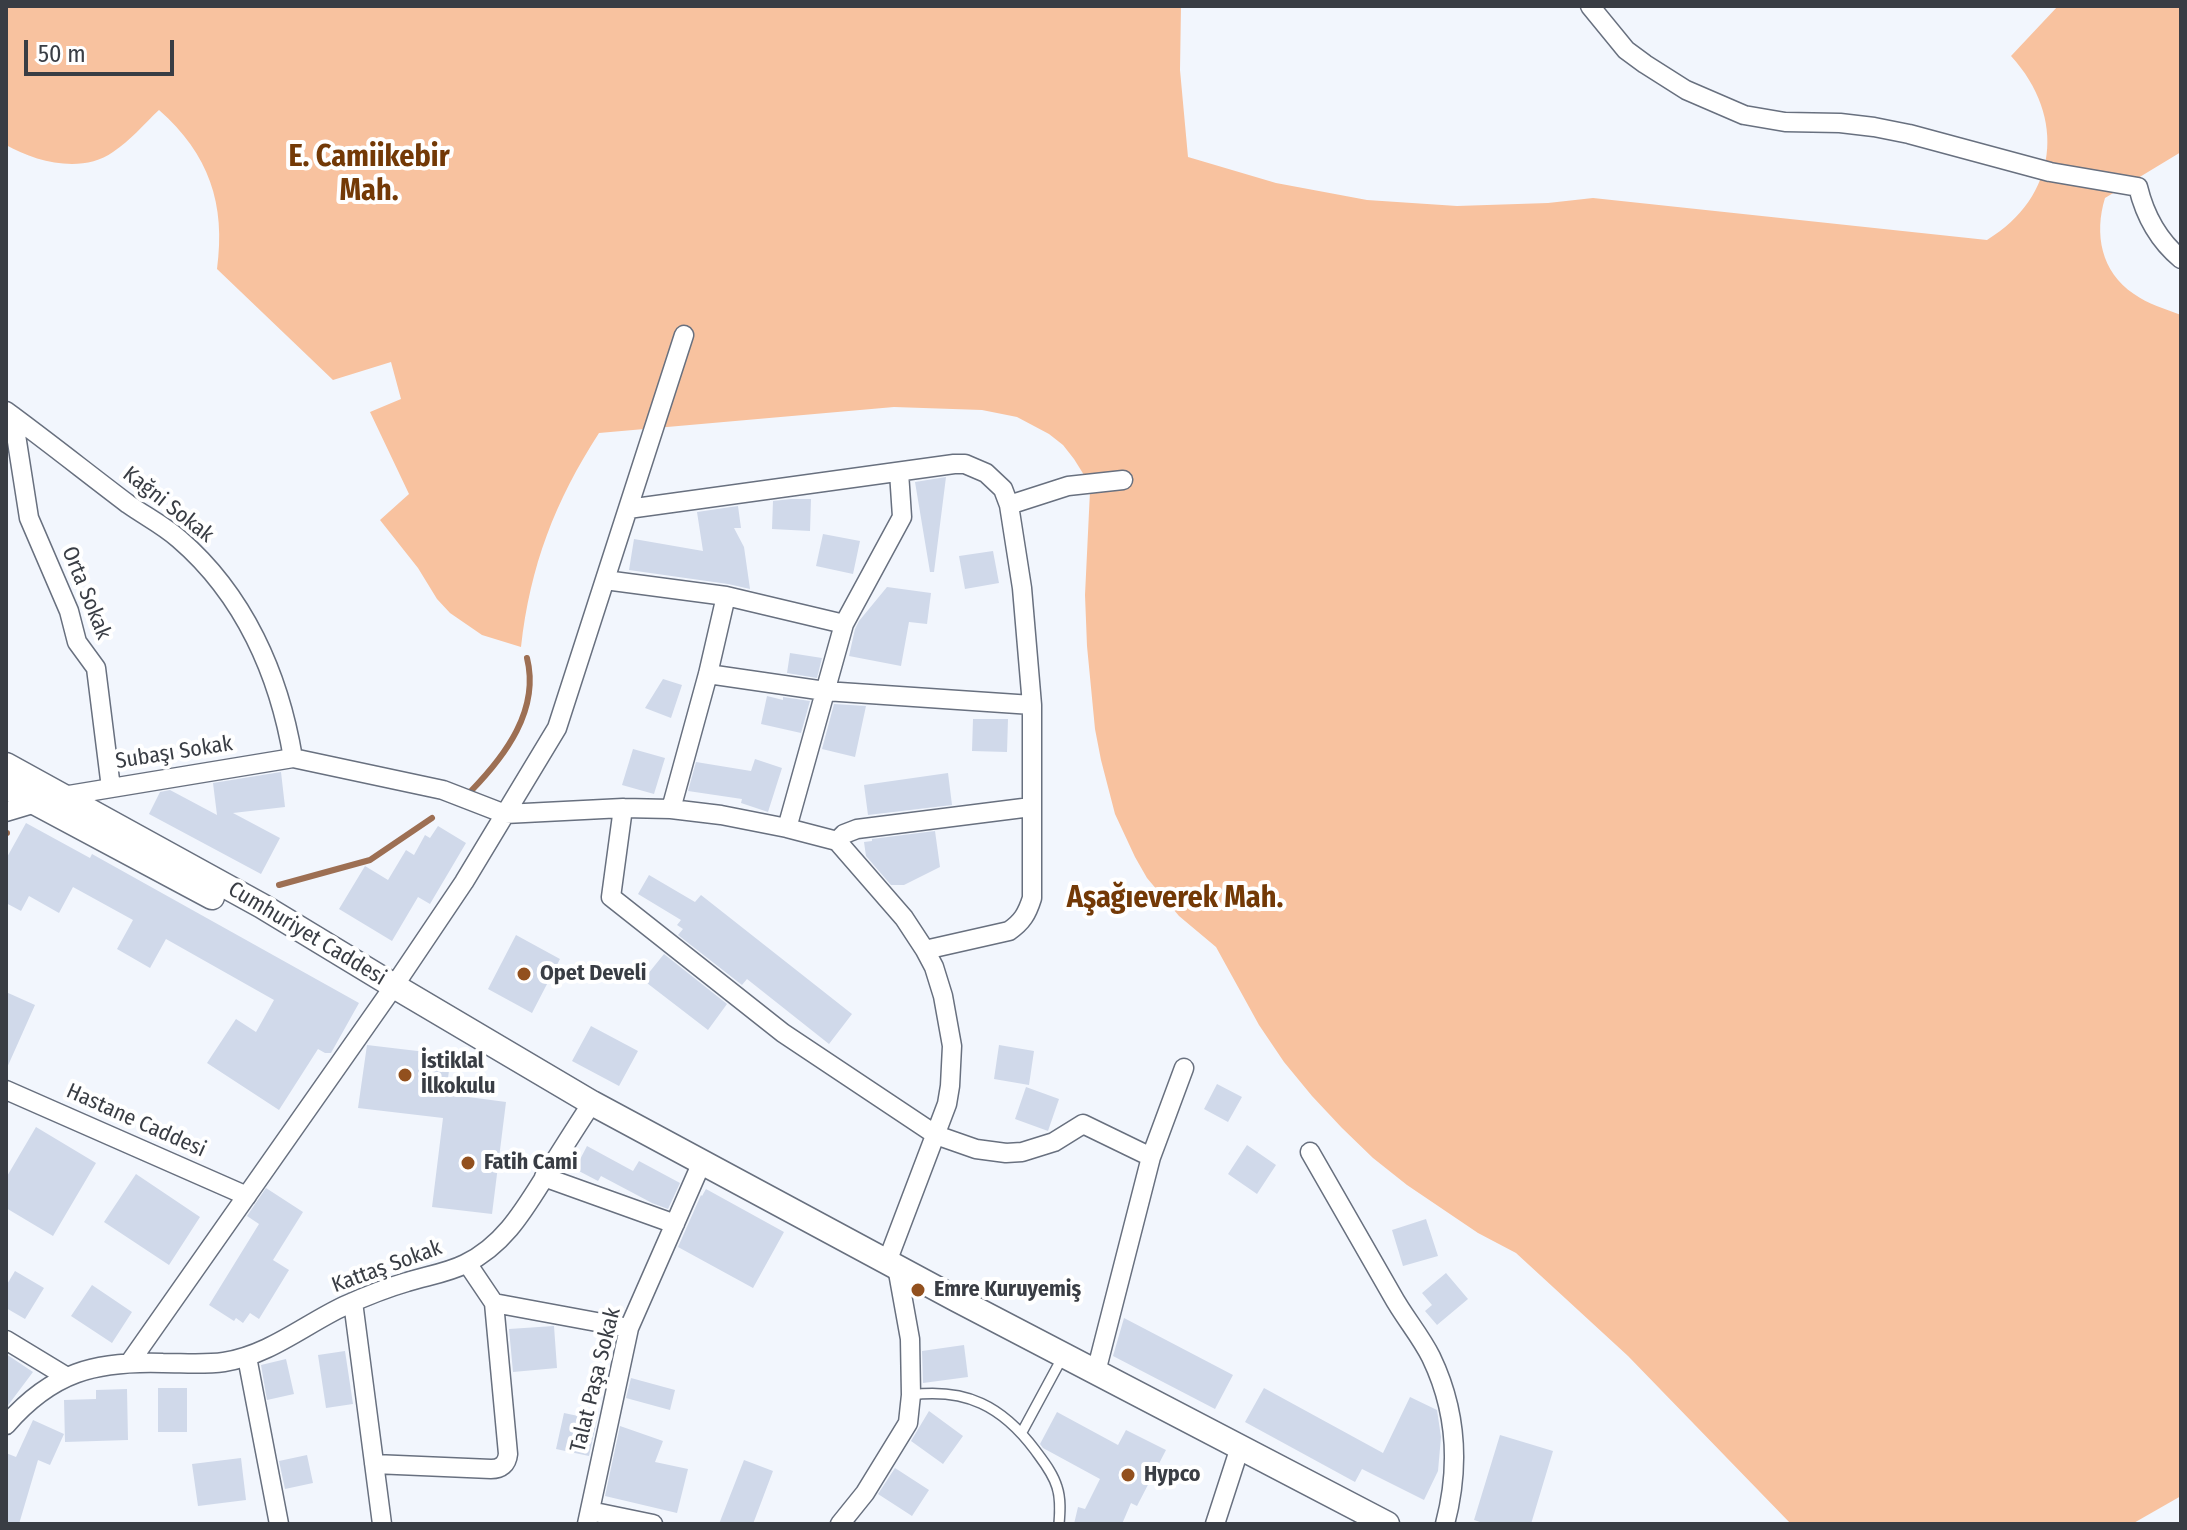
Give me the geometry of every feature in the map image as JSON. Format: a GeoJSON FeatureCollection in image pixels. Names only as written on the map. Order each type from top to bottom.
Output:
{"type":"FeatureCollection","features":[{"type":"Feature","properties":{"kind":"main road","name":"Cumhuriyet Caddesi"},"geometry":{"type":"LineString","coordinates":[[6,765],[262,906],[394,986]]}},
{"type":"Feature","properties":{"kind":"main road","name":"Cumhuriyet Caddesi"},"geometry":{"type":"LineString","coordinates":[[6,787],[255,919],[394,986]]}},
{"type":"Feature","properties":{"kind":"main road"},"geometry":{"type":"LineString","coordinates":[[394,986],[592,1103],[1387,1524]]}},
{"type":"Feature","properties":{"kind":"street"},"geometry":{"type":"LineString","coordinates":[[1590,6],[1626,50],[1645,64],[1686,90],[1744,115],[1785,122],[1874,127],[2050,172],[2138,187],[2151,224],[2181,259]]}},
{"type":"Feature","properties":{"kind":"street"},"geometry":{"type":"LineString","coordinates":[[130,1362],[394,986],[464,882],[557,728],[684,335]]}},
{"type":"Feature","properties":{"kind":"street","name":"Kağni Sokak"},"geometry":{"type":"LineString","coordinates":[[10,413],[177,537],[214,574],[245,617],[268,665],[288,726],[293,758]]}},
{"type":"Feature","properties":{"kind":"street","name":"Orta Sokak"},"geometry":{"type":"LineString","coordinates":[[10,413],[29,518],[69,611],[77,642],[96,668],[111,788]]}},
{"type":"Feature","properties":{"kind":"street"},"geometry":{"type":"LineString","coordinates":[[628,509],[954,464],[976,467],[995,479],[1003,489],[1009,505],[1022,588],[1032,705],[1032,898],[1027,914],[1009,931],[925,950]]}},
{"type":"Feature","properties":{"kind":"street"},"geometry":{"type":"LineString","coordinates":[[787,828],[844,624],[902,517],[899,472]]}},
{"type":"Feature","properties":{"kind":"street"},"geometry":{"type":"LineString","coordinates":[[1009,505],[1068,486],[1123,480]]}},
{"type":"Feature","properties":{"kind":"street"},"geometry":{"type":"LineString","coordinates":[[605,580],[726,596],[844,624]]}},
{"type":"Feature","properties":{"kind":"street"},"geometry":{"type":"LineString","coordinates":[[671,809],[726,596]]}},
{"type":"Feature","properties":{"kind":"street"},"geometry":{"type":"LineString","coordinates":[[708,674],[825,691],[1032,705]]}},
{"type":"Feature","properties":{"kind":"street"},"geometry":{"type":"LineString","coordinates":[[293,758],[443,790],[505,814],[623,808],[671,809],[721,815],[837,841],[904,918],[934,967],[943,996],[952,1046],[950,1086],[892,1264],[910,1339],[908,1423],[865,1493],[840,1524]]}},
{"type":"Feature","properties":{"kind":"street","name":"Subaşı Sokak"},"geometry":{"type":"LineString","coordinates":[[63,796],[293,758]]}},
{"type":"Feature","properties":{"kind":"street"},"geometry":{"type":"LineString","coordinates":[[6,812],[36,803]]}},
{"type":"Feature","properties":{"kind":"street"},"geometry":{"type":"LineString","coordinates":[[837,841],[844,834],[857,829],[1031,807]]}},
{"type":"Feature","properties":{"kind":"street"},"geometry":{"type":"LineString","coordinates":[[623,808],[611,897],[783,1033],[936,1135],[976,1149],[1022,1152],[1070,1134],[1083,1124],[1151,1157]]}},
{"type":"Feature","properties":{"kind":"street"},"geometry":{"type":"LineString","coordinates":[[1096,1372],[1151,1157],[1184,1068]]}},
{"type":"Feature","properties":{"kind":"street","name":"Hastane Caddesi"},"geometry":{"type":"LineString","coordinates":[[6,1090],[247,1196]]}},
{"type":"Feature","properties":{"kind":"street","name":"Kattaş Sokak"},"geometry":{"type":"LineString","coordinates":[[6,1425],[31,1400],[67,1377],[87,1369],[130,1362],[222,1363],[247,1357],[270,1348],[353,1302],[467,1263],[507,1232],[592,1103]]}},
{"type":"Feature","properties":{"kind":"street"},"geometry":{"type":"LineString","coordinates":[[1310,1152],[1440,1378],[1453,1426],[1455,1451],[1454,1476],[1445,1524]]}},
{"type":"Feature","properties":{"kind":"street","name":"Talat Paşa Sokak"},"geometry":{"type":"LineString","coordinates":[[589,1517],[629,1328],[702,1162]]}},
{"type":"Feature","properties":{"kind":"street"},"geometry":{"type":"LineString","coordinates":[[544,1177],[675,1224]]}},
{"type":"Feature","properties":{"kind":"street"},"geometry":{"type":"LineString","coordinates":[[374,1464],[498,1469],[506,1462],[508,1454],[494,1303],[467,1263]]}},
{"type":"Feature","properties":{"kind":"street"},"geometry":{"type":"LineString","coordinates":[[353,1302],[382,1524]]}},
{"type":"Feature","properties":{"kind":"street"},"geometry":{"type":"LineString","coordinates":[[494,1303],[629,1328]]}},
{"type":"Feature","properties":{"kind":"street"},"geometry":{"type":"LineString","coordinates":[[6,1340],[67,1377]]}},
{"type":"Feature","properties":{"kind":"street"},"geometry":{"type":"LineString","coordinates":[[247,1357],[279,1524]]}},
{"type":"Feature","properties":{"kind":"street"},"geometry":{"type":"LineString","coordinates":[[1215,1524],[1240,1447]]}},
{"type":"Feature","properties":{"kind":"street"},"geometry":{"type":"LineString","coordinates":[[589,1517],[653,1524]]}},
{"type":"Feature","properties":{"kind":"lane"},"geometry":{"type":"LineString","coordinates":[[1022,1432],[1063,1355]]}},
{"type":"Feature","properties":{"kind":"lane"},"geometry":{"type":"LineString","coordinates":[[911,1395],[943,1393],[974,1400],[1000,1413],[1022,1432],[1057,1483],[1059,1524]]}},
{"type":"Feature","properties":{"kind":"shaded area"},"geometry":{"type":"Polygon","coordinates":[[[6,6],[1181,6],[1180,70],[1188,157],[1276,183],[1367,200],[1457,206],[1593,198],[1987,240],[2011,222],[2029,202],[2041,179],[2047,155],[2047,130],[2041,104],[2029,80],[2011,56],[2058,6],[2181,6],[2181,152],[2105,198],[2100,225],[2107,263],[2123,285],[2145,301],[2181,315],[2181,1496],[2132,1524],[1791,1524],[1628,1356],[1516,1253],[1478,1233],[1373,1158],[1312,1096],[1284,1062],[1259,1025],[1216,947],[1179,916],[1147,878],[1135,857],[1115,814],[1095,729],[1085,595],[1090,491],[1084,475],[1063,445],[1017,417],[982,410],[894,407],[599,433],[557,509],[547,535],[531,589],[521,647],[482,635],[450,613],[437,599],[418,568],[380,520],[409,494],[370,412],[401,399],[391,362],[333,380],[217,269],[219,223],[210,182],[190,144],[159,110],[119,148],[87,163],[45,160],[6,145],[6,6]]]}},
{"type":"Feature","properties":{"kind":"building"},"geometry":{"type":"Polygon","coordinates":[[[946,477],[934,572],[930,572],[915,482],[946,477]]]}},
{"type":"Feature","properties":{"kind":"building"},"geometry":{"type":"Polygon","coordinates":[[[811,499],[810,531],[772,529],[773,501],[811,499]]]}},
{"type":"Feature","properties":{"kind":"building"},"geometry":{"type":"Polygon","coordinates":[[[738,506],[741,528],[734,528],[744,547],[750,589],[629,570],[634,539],[703,551],[697,512],[738,506]]]}},
{"type":"Feature","properties":{"kind":"building"},"geometry":{"type":"Polygon","coordinates":[[[823,534],[860,541],[853,574],[816,566],[823,534]]]}},
{"type":"Feature","properties":{"kind":"building"},"geometry":{"type":"Polygon","coordinates":[[[993,551],[999,583],[965,589],[959,556],[993,551]]]}},
{"type":"Feature","properties":{"kind":"building"},"geometry":{"type":"Polygon","coordinates":[[[887,587],[931,593],[927,624],[909,622],[901,666],[849,656],[859,621],[887,587]]]}},
{"type":"Feature","properties":{"kind":"building"},"geometry":{"type":"Polygon","coordinates":[[[790,653],[822,658],[817,678],[787,673],[790,653]]]}},
{"type":"Feature","properties":{"kind":"building"},"geometry":{"type":"Polygon","coordinates":[[[663,679],[682,685],[671,718],[645,708],[663,679]]]}},
{"type":"Feature","properties":{"kind":"building"},"geometry":{"type":"Polygon","coordinates":[[[767,696],[810,701],[801,733],[761,724],[767,696]]]}},
{"type":"Feature","properties":{"kind":"building"},"geometry":{"type":"Polygon","coordinates":[[[834,704],[866,706],[855,757],[822,749],[834,704]]]}},
{"type":"Feature","properties":{"kind":"building"},"geometry":{"type":"Polygon","coordinates":[[[973,719],[1008,719],[1007,752],[972,751],[973,719]]]}},
{"type":"Feature","properties":{"kind":"building"},"geometry":{"type":"Polygon","coordinates":[[[633,749],[665,758],[654,794],[622,785],[633,749]]]}},
{"type":"Feature","properties":{"kind":"building"},"geometry":{"type":"Polygon","coordinates":[[[755,759],[782,768],[768,812],[741,803],[742,799],[688,791],[696,762],[751,771],[755,759]]]}},
{"type":"Feature","properties":{"kind":"building"},"geometry":{"type":"Polygon","coordinates":[[[281,772],[285,807],[233,813],[280,838],[261,874],[149,814],[160,792],[170,790],[217,815],[213,783],[281,772]]]}},
{"type":"Feature","properties":{"kind":"building"},"geometry":{"type":"Polygon","coordinates":[[[948,773],[952,805],[868,815],[864,785],[948,773]]]}},
{"type":"Feature","properties":{"kind":"building"},"geometry":{"type":"Polygon","coordinates":[[[26,823],[90,858],[92,854],[359,1003],[331,1053],[318,1049],[279,1110],[207,1063],[236,1019],[256,1032],[274,1000],[166,939],[150,968],[117,949],[133,920],[73,887],[59,913],[29,896],[21,911],[6,903],[6,859],[26,823]]]}},
{"type":"Feature","properties":{"kind":"building"},"geometry":{"type":"Polygon","coordinates":[[[438,826],[466,843],[430,904],[418,897],[392,941],[339,909],[365,866],[388,880],[406,850],[414,855],[425,835],[430,838],[438,826]]]}},
{"type":"Feature","properties":{"kind":"building"},"geometry":{"type":"Polygon","coordinates":[[[935,831],[940,867],[904,885],[891,885],[866,856],[864,842],[872,839],[935,831]]]}},
{"type":"Feature","properties":{"kind":"building"},"geometry":{"type":"Polygon","coordinates":[[[649,875],[695,902],[701,895],[852,1014],[829,1044],[747,979],[742,985],[678,935],[683,929],[677,925],[681,920],[638,894],[649,875]]]}},
{"type":"Feature","properties":{"kind":"building"},"geometry":{"type":"Polygon","coordinates":[[[516,935],[560,959],[532,1013],[488,989],[516,935]]]}},
{"type":"Feature","properties":{"kind":"building"},"geometry":{"type":"Polygon","coordinates":[[[664,954],[727,1004],[708,1030],[643,980],[664,954]]]}},
{"type":"Feature","properties":{"kind":"building"},"geometry":{"type":"Polygon","coordinates":[[[6,992],[35,1005],[6,1070],[6,992]]]}},
{"type":"Feature","properties":{"kind":"building"},"geometry":{"type":"Polygon","coordinates":[[[591,1026],[638,1051],[619,1086],[572,1061],[591,1026]]]}},
{"type":"Feature","properties":{"kind":"building"},"geometry":{"type":"Polygon","coordinates":[[[367,1045],[451,1055],[446,1094],[506,1102],[492,1214],[432,1207],[443,1118],[358,1108],[367,1045]]]}},
{"type":"Feature","properties":{"kind":"building"},"geometry":{"type":"Polygon","coordinates":[[[999,1045],[1034,1051],[1029,1085],[994,1079],[999,1045]]]}},
{"type":"Feature","properties":{"kind":"building"},"geometry":{"type":"Polygon","coordinates":[[[1217,1084],[1242,1097],[1228,1122],[1204,1109],[1217,1084]]]}},
{"type":"Feature","properties":{"kind":"building"},"geometry":{"type":"Polygon","coordinates":[[[1026,1087],[1059,1099],[1048,1131],[1015,1119],[1026,1087]]]}},
{"type":"Feature","properties":{"kind":"building"},"geometry":{"type":"Polygon","coordinates":[[[36,1127],[96,1163],[53,1236],[6,1208],[6,1178],[36,1127]]]}},
{"type":"Feature","properties":{"kind":"building"},"geometry":{"type":"Polygon","coordinates":[[[1247,1145],[1276,1165],[1257,1194],[1228,1174],[1247,1145]]]}},
{"type":"Feature","properties":{"kind":"building"},"geometry":{"type":"Polygon","coordinates":[[[587,1146],[633,1171],[639,1161],[680,1183],[668,1209],[601,1176],[598,1181],[575,1169],[587,1146]]]}},
{"type":"Feature","properties":{"kind":"building"},"geometry":{"type":"Polygon","coordinates":[[[136,1174],[200,1217],[169,1265],[104,1222],[136,1174]]]}},
{"type":"Feature","properties":{"kind":"building"},"geometry":{"type":"Polygon","coordinates":[[[266,1188],[303,1212],[273,1260],[289,1270],[259,1319],[250,1313],[243,1323],[236,1318],[234,1321],[209,1305],[259,1224],[247,1216],[266,1188]]]}},
{"type":"Feature","properties":{"kind":"building"},"geometry":{"type":"Polygon","coordinates":[[[706,1189],[784,1232],[753,1288],[678,1247],[706,1189]]]}},
{"type":"Feature","properties":{"kind":"building"},"geometry":{"type":"Polygon","coordinates":[[[1426,1219],[1438,1256],[1403,1266],[1392,1230],[1426,1219]]]}},
{"type":"Feature","properties":{"kind":"building"},"geometry":{"type":"Polygon","coordinates":[[[15,1271],[44,1288],[25,1319],[6,1308],[6,1286],[15,1271]]]}},
{"type":"Feature","properties":{"kind":"building"},"geometry":{"type":"Polygon","coordinates":[[[1446,1273],[1468,1299],[1437,1325],[1425,1311],[1432,1305],[1422,1293],[1446,1273]]]}},
{"type":"Feature","properties":{"kind":"building"},"geometry":{"type":"Polygon","coordinates":[[[92,1285],[132,1312],[112,1343],[71,1316],[92,1285]]]}},
{"type":"Feature","properties":{"kind":"building"},"geometry":{"type":"Polygon","coordinates":[[[1124,1318],[1233,1375],[1215,1409],[1113,1356],[1124,1318]]]}},
{"type":"Feature","properties":{"kind":"building"},"geometry":{"type":"Polygon","coordinates":[[[554,1326],[557,1368],[513,1372],[509,1329],[554,1326]]]}},
{"type":"Feature","properties":{"kind":"building"},"geometry":{"type":"Polygon","coordinates":[[[964,1345],[968,1377],[923,1383],[922,1351],[964,1345]]]}},
{"type":"Feature","properties":{"kind":"building"},"geometry":{"type":"Polygon","coordinates":[[[345,1351],[353,1404],[326,1408],[318,1355],[345,1351]]]}},
{"type":"Feature","properties":{"kind":"building"},"geometry":{"type":"Polygon","coordinates":[[[6,1354],[33,1372],[6,1408],[6,1354]]]}},
{"type":"Feature","properties":{"kind":"building"},"geometry":{"type":"Polygon","coordinates":[[[286,1359],[294,1394],[267,1400],[261,1365],[286,1359]]]}},
{"type":"Feature","properties":{"kind":"building"},"geometry":{"type":"Polygon","coordinates":[[[631,1378],[675,1390],[670,1410],[626,1398],[631,1378]]]}},
{"type":"Feature","properties":{"kind":"building"},"geometry":{"type":"Polygon","coordinates":[[[158,1388],[187,1388],[187,1432],[158,1432],[158,1388]]]}},
{"type":"Feature","properties":{"kind":"building"},"geometry":{"type":"Polygon","coordinates":[[[1264,1388],[1383,1453],[1410,1397],[1437,1410],[1441,1437],[1438,1471],[1424,1500],[1362,1469],[1355,1482],[1245,1422],[1264,1388]]]}},
{"type":"Feature","properties":{"kind":"building"},"geometry":{"type":"Polygon","coordinates":[[[127,1389],[128,1440],[65,1442],[64,1400],[96,1399],[96,1390],[127,1389]]]}},
{"type":"Feature","properties":{"kind":"building"},"geometry":{"type":"Polygon","coordinates":[[[929,1411],[963,1436],[943,1464],[911,1441],[929,1411]]]}},
{"type":"Feature","properties":{"kind":"building"},"geometry":{"type":"Polygon","coordinates":[[[1057,1412],[1118,1445],[1126,1430],[1166,1450],[1137,1506],[1131,1503],[1122,1524],[1074,1524],[1078,1507],[1085,1509],[1100,1479],[1040,1444],[1057,1412]]]}},
{"type":"Feature","properties":{"kind":"building"},"geometry":{"type":"Polygon","coordinates":[[[564,1413],[597,1420],[589,1456],[556,1449],[564,1413]]]}},
{"type":"Feature","properties":{"kind":"building"},"geometry":{"type":"Polygon","coordinates":[[[33,1420],[64,1434],[50,1465],[38,1460],[19,1524],[6,1524],[6,1453],[16,1457],[33,1420]]]}},
{"type":"Feature","properties":{"kind":"building"},"geometry":{"type":"Polygon","coordinates":[[[620,1426],[663,1441],[655,1462],[688,1469],[677,1513],[605,1496],[620,1426]]]}},
{"type":"Feature","properties":{"kind":"building"},"geometry":{"type":"Polygon","coordinates":[[[1500,1435],[1553,1451],[1531,1524],[1486,1524],[1474,1520],[1500,1435]]]}},
{"type":"Feature","properties":{"kind":"building"},"geometry":{"type":"Polygon","coordinates":[[[307,1455],[313,1483],[285,1489],[279,1461],[307,1455]]]}},
{"type":"Feature","properties":{"kind":"building"},"geometry":{"type":"Polygon","coordinates":[[[241,1458],[246,1500],[198,1506],[192,1464],[241,1458]]]}},
{"type":"Feature","properties":{"kind":"building"},"geometry":{"type":"Polygon","coordinates":[[[744,1460],[773,1471],[753,1524],[719,1524],[744,1460]]]}},
{"type":"Feature","properties":{"kind":"building"},"geometry":{"type":"Polygon","coordinates":[[[895,1468],[929,1490],[912,1516],[878,1494],[895,1468]]]}},
{"type":"Feature","properties":{"kind":"waterway"},"geometry":{"type":"LineString","coordinates":[[471,791],[496,763],[517,731],[529,696],[527,658]]}},
{"type":"Feature","properties":{"kind":"waterway"},"geometry":{"type":"LineString","coordinates":[[279,885],[370,860],[432,818]]}},
{"type":"Feature","properties":{"kind":"place","name":"Opet Develi"},"geometry":{"type":"Point","coordinates":[524,974]}},
{"type":"Feature","properties":{"kind":"place","name":"İstiklal İlkokulu"},"geometry":{"type":"Point","coordinates":[405,1075]}},
{"type":"Feature","properties":{"kind":"place","name":"Fatih Cami"},"geometry":{"type":"Point","coordinates":[468,1163]}},
{"type":"Feature","properties":{"kind":"place","name":"Emre Kuruyemiş"},"geometry":{"type":"Point","coordinates":[918,1290]}},
{"type":"Feature","properties":{"kind":"place","name":"Hypco"},"geometry":{"type":"Point","coordinates":[1128,1475]}},
{"type":"Feature","properties":{"kind":"district","name":"E. Camiikebir Mah."},"geometry":{"type":"Point","coordinates":[369,175]}},
{"type":"Feature","properties":{"kind":"district","name":"Aşağıeverek Mah."},"geometry":{"type":"Point","coordinates":[1175,899]}}]}
